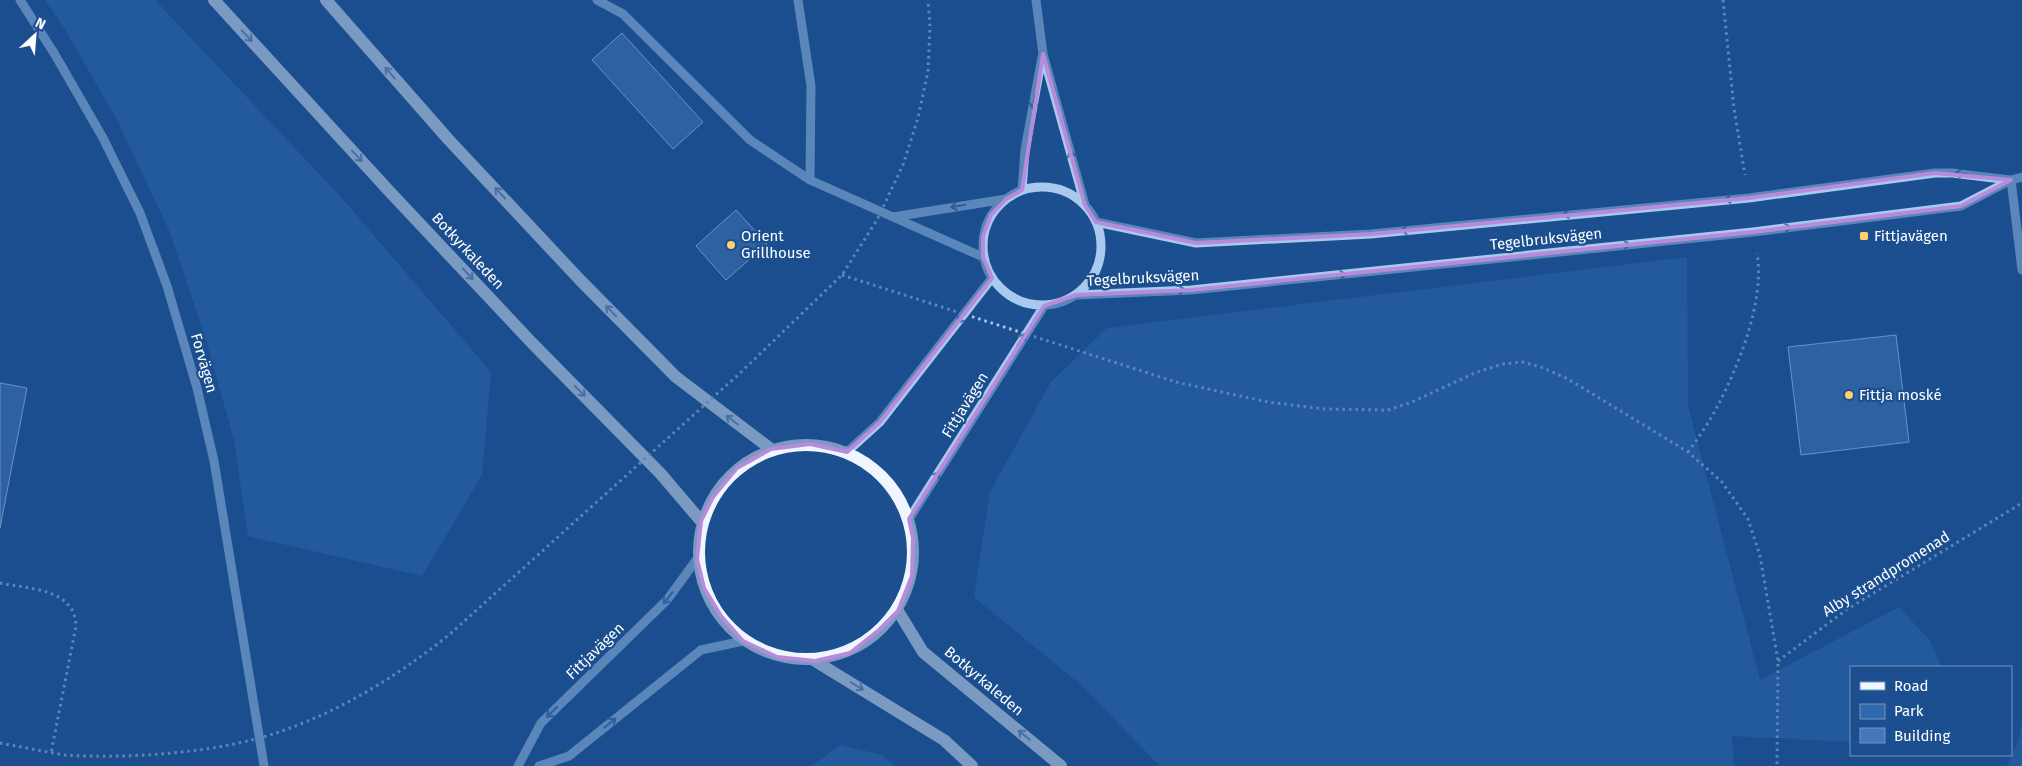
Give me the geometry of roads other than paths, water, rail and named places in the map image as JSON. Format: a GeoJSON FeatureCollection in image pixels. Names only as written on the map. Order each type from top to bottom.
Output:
{"type":"FeatureCollection","features":[{"type":"Feature","properties":{"kind":"main road","name":"Botkyrkaleden"},"geometry":{"type":"LineString","coordinates":[[214,0],[458,264],[532,343],[660,473],[702,521]]}},
{"type":"Feature","properties":{"kind":"main road"},"geometry":{"type":"LineString","coordinates":[[326,0],[448,139],[575,274],[676,377],[770,450]]}},
{"type":"Feature","properties":{"kind":"main road"},"geometry":{"type":"LineString","coordinates":[[810,444],[847,452],[891,486],[909,519],[913,538],[912,576],[898,611],[879,630],[850,653],[816,660],[778,657],[743,641],[721,616],[704,588],[697,559],[702,521],[712,497],[737,468],[770,450],[810,444]]}},
{"type":"Feature","properties":{"kind":"main road","name":"Botkyrkaleden"},"geometry":{"type":"LineString","coordinates":[[898,611],[923,652],[1061,766]]}},
{"type":"Feature","properties":{"kind":"main road"},"geometry":{"type":"LineString","coordinates":[[816,660],[944,740],[972,766]]}},
{"type":"Feature","properties":{"kind":"street","name":"Forvägen"},"geometry":{"type":"LineString","coordinates":[[20,0],[54,53],[103,138],[140,214],[167,286],[197,388],[214,461],[264,766]]}},
{"type":"Feature","properties":{"kind":"street"},"geometry":{"type":"LineString","coordinates":[[597,0],[624,14],[750,140],[810,180],[983,257]]}},
{"type":"Feature","properties":{"kind":"street"},"geometry":{"type":"LineString","coordinates":[[798,0],[811,86],[810,180]]}},
{"type":"Feature","properties":{"kind":"street"},"geometry":{"type":"LineString","coordinates":[[1036,0],[1043,54],[1085,205],[1096,222],[1101,241],[1100,261],[1091,280],[1076,294],[1064,301],[1044,306],[1030,304],[1011,297],[992,278],[983,257],[983,236],[991,215],[1006,199],[1022,190],[1042,186],[1071,194],[1085,205]]}},
{"type":"Feature","properties":{"kind":"street"},"geometry":{"type":"LineString","coordinates":[[1022,190],[1025,150],[1043,54]]}},
{"type":"Feature","properties":{"kind":"street","name":"Tegelbruksvägen"},"geometry":{"type":"LineString","coordinates":[[1096,222],[1196,243],[1371,234],[1749,198],[1935,173],[1952,173],[2011,180]]}},
{"type":"Feature","properties":{"kind":"street","name":"Tegelbruksvägen"},"geometry":{"type":"LineString","coordinates":[[1076,294],[1201,289],[1773,229],[1961,206],[2011,180],[2022,177]]}},
{"type":"Feature","properties":{"kind":"street"},"geometry":{"type":"LineString","coordinates":[[2011,180],[2022,270]]}},
{"type":"Feature","properties":{"kind":"street"},"geometry":{"type":"LineString","coordinates":[[894,217],[1006,199]]}},
{"type":"Feature","properties":{"kind":"street"},"geometry":{"type":"LineString","coordinates":[[847,452],[880,422],[992,278]]}},
{"type":"Feature","properties":{"kind":"street","name":"Fittjavägen"},"geometry":{"type":"LineString","coordinates":[[909,519],[1044,306]]}},
{"type":"Feature","properties":{"kind":"street","name":"Fittjavägen"},"geometry":{"type":"LineString","coordinates":[[518,766],[541,723],[667,600],[697,559]]}},
{"type":"Feature","properties":{"kind":"street"},"geometry":{"type":"LineString","coordinates":[[540,766],[569,756],[701,650],[743,641]]}},
{"type":"Feature","properties":{"kind":"place","name":"Fittjavägen"},"geometry":{"type":"Point","coordinates":[1864,236]}},
{"type":"Feature","properties":{"kind":"place","name":"Orient Grillhouse"},"geometry":{"type":"Point","coordinates":[731,245]}},
{"type":"Feature","properties":{"kind":"place","name":"Fittja moské"},"geometry":{"type":"Point","coordinates":[1849,395]}}]}
